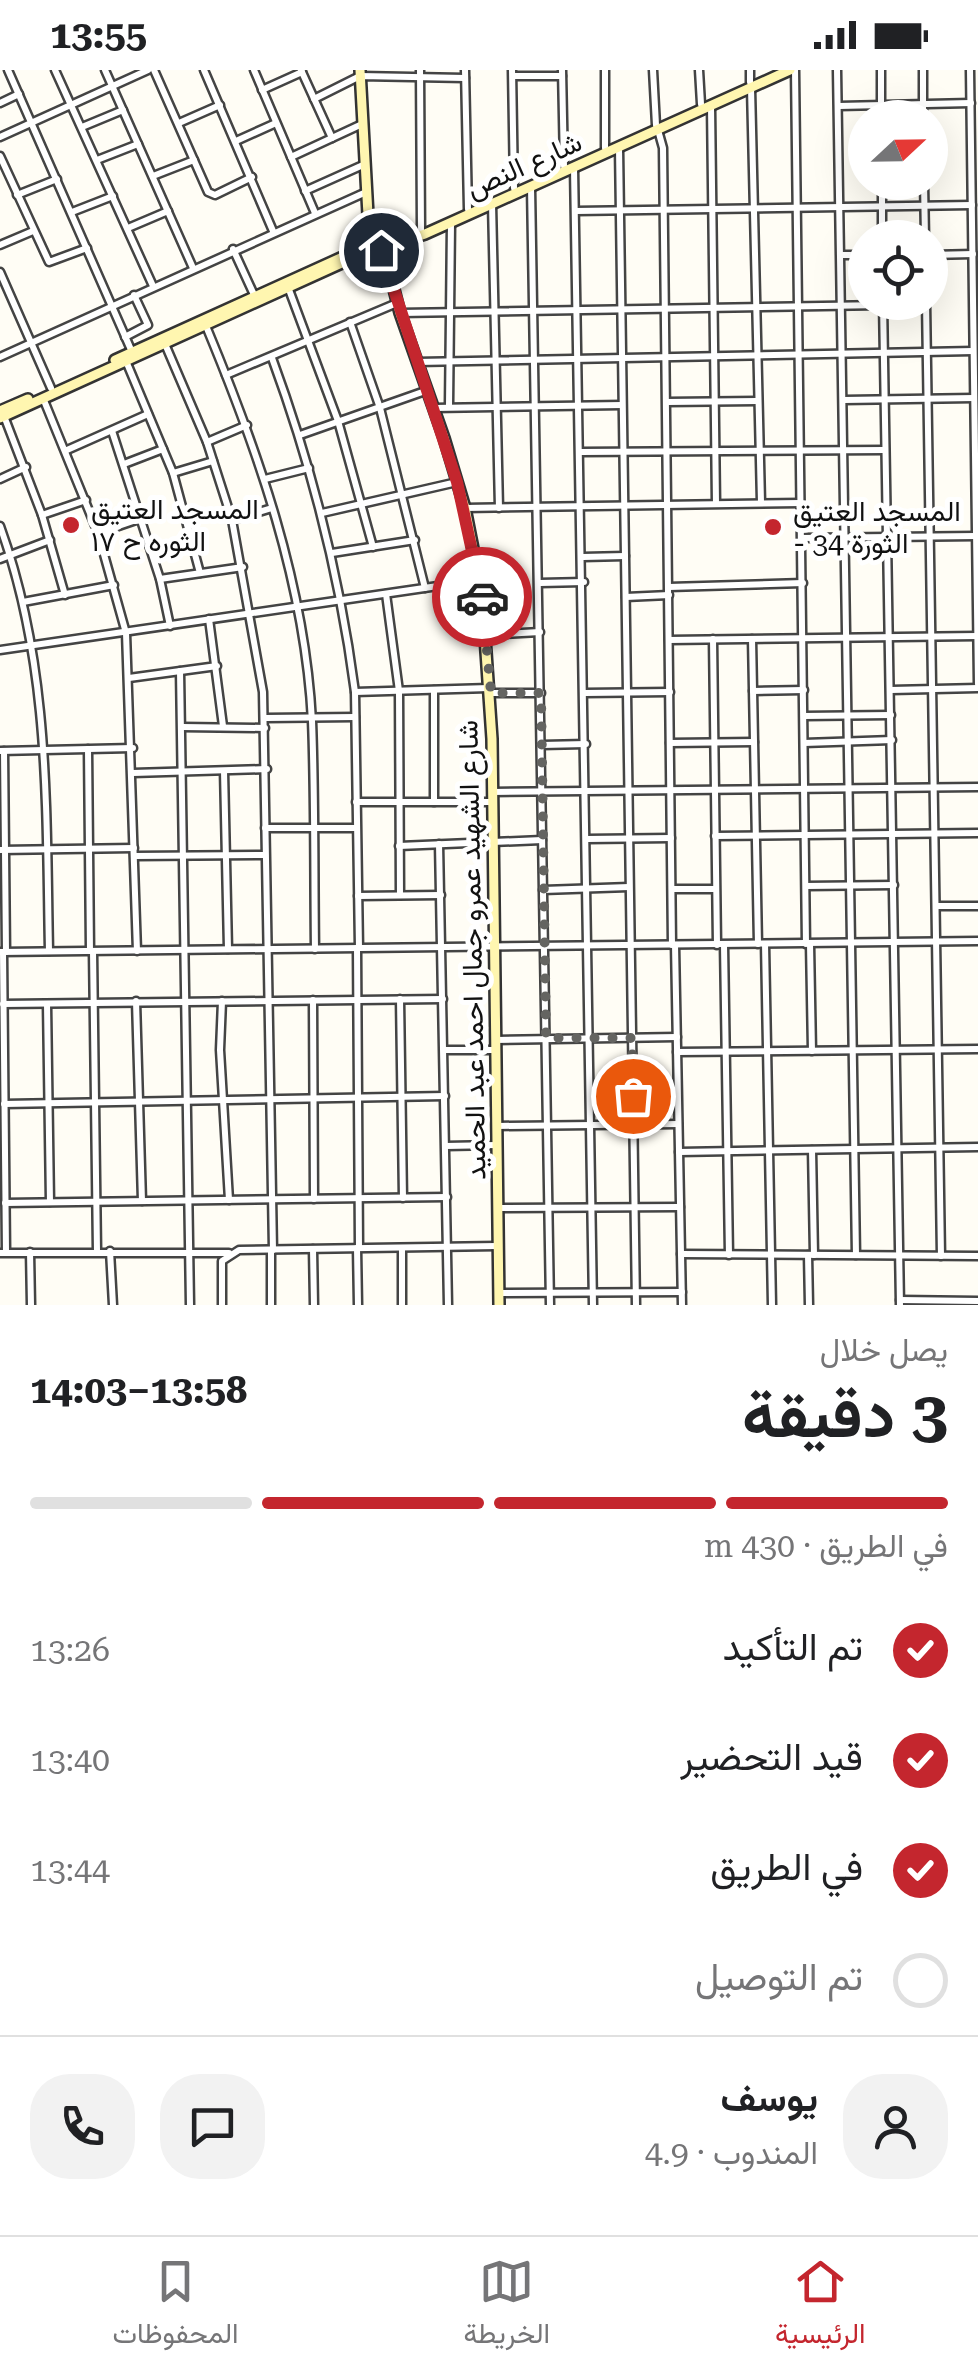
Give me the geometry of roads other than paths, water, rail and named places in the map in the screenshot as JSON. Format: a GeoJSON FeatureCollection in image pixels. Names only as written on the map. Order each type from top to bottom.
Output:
{"type":"FeatureCollection","features":[{"type":"Feature","properties":{"kind":"main road","name":"شارع النص"},"geometry":{"type":"LineString","coordinates":[[751,85],[776,70]]}},
{"type":"Feature","properties":{"kind":"main road","name":"شارع النص"},"geometry":{"type":"LineString","coordinates":[[152,346],[206,326],[354,257],[451,223],[605,148],[793,70]]}},
{"type":"Feature","properties":{"kind":"main road","name":"شارع الشهيد عمرو جمال احمد عبد الحميد"},"geometry":{"type":"LineString","coordinates":[[360,73],[364,192],[378,248],[465,508],[480,580],[491,690],[499,1305]]}},
{"type":"Feature","properties":{"kind":"main road","name":"شارع النص"},"geometry":{"type":"LineString","coordinates":[[378,248],[514,188],[619,148],[657,127]]}},
{"type":"Feature","properties":{"kind":"main road","name":"شارع النص"},"geometry":{"type":"LineString","coordinates":[[1,415],[51,388],[288,286]]}},
{"type":"Feature","properties":{"kind":"main road","name":"شارع النص"},"geometry":{"type":"LineString","coordinates":[[1,415],[129,356]]}},
{"type":"Feature","properties":{"kind":"street"},"geometry":{"type":"LineString","coordinates":[[8,70],[126,337],[148,414],[172,473],[200,573]]}},
{"type":"Feature","properties":{"kind":"street"},"geometry":{"type":"LineString","coordinates":[[55,70],[153,286]]}},
{"type":"Feature","properties":{"kind":"street"},"geometry":{"type":"LineString","coordinates":[[105,70],[193,268]]}},
{"type":"Feature","properties":{"kind":"street"},"geometry":{"type":"LineString","coordinates":[[0,136],[151,70],[211,196],[252,177]]}},
{"type":"Feature","properties":{"kind":"street"},"geometry":{"type":"LineString","coordinates":[[204,70],[273,231]]}},
{"type":"Feature","properties":{"kind":"street"},"geometry":{"type":"LineString","coordinates":[[254,70],[316,213]]}},
{"type":"Feature","properties":{"kind":"street"},"geometry":{"type":"LineString","coordinates":[[605,70],[605,148]]}},
{"type":"Feature","properties":{"kind":"street"},"geometry":{"type":"LineString","coordinates":[[653,70],[657,127],[663,148],[671,838],[682,1305]]}},
{"type":"Feature","properties":{"kind":"street"},"geometry":{"type":"LineString","coordinates":[[699,70],[706,105],[714,209],[716,502]]}},
{"type":"Feature","properties":{"kind":"street"},"geometry":{"type":"LineString","coordinates":[[750,70],[761,502]]}},
{"type":"Feature","properties":{"kind":"street"},"geometry":{"type":"LineString","coordinates":[[793,70],[812,1051]]}},
{"type":"Feature","properties":{"kind":"street"},"geometry":{"type":"LineString","coordinates":[[837,70],[856,1255]]}},
{"type":"Feature","properties":{"kind":"street"},"geometry":{"type":"LineString","coordinates":[[881,70],[881,100]]}},
{"type":"Feature","properties":{"kind":"street"},"geometry":{"type":"LineString","coordinates":[[922,70],[923,100]]}},
{"type":"Feature","properties":{"kind":"street"},"geometry":{"type":"LineString","coordinates":[[891,690],[978,686],[973,351],[976,311],[970,103],[974,86],[970,70]]}},
{"type":"Feature","properties":{"kind":"street"},"geometry":{"type":"LineString","coordinates":[[262,90],[301,71],[332,138]]}},
{"type":"Feature","properties":{"kind":"street"},"geometry":{"type":"LineString","coordinates":[[314,99],[360,73],[465,74],[468,209]]}},
{"type":"Feature","properties":{"kind":"street"},"geometry":{"type":"LineString","coordinates":[[420,73],[421,230]]}},
{"type":"Feature","properties":{"kind":"street"},"geometry":{"type":"LineString","coordinates":[[514,188],[512,73],[562,73],[576,211],[593,1305]]}},
{"type":"Feature","properties":{"kind":"street"},"geometry":{"type":"LineString","coordinates":[[0,103],[19,94]]}},
{"type":"Feature","properties":{"kind":"street"},"geometry":{"type":"LineString","coordinates":[[948,103],[970,103]]}},
{"type":"Feature","properties":{"kind":"street"},"geometry":{"type":"LineString","coordinates":[[179,124],[220,105]]}},
{"type":"Feature","properties":{"kind":"street"},"geometry":{"type":"LineString","coordinates":[[838,106],[848,106]]}},
{"type":"Feature","properties":{"kind":"street"},"geometry":{"type":"LineString","coordinates":[[82,128],[123,110]]}},
{"type":"Feature","properties":{"kind":"street"},"geometry":{"type":"LineString","coordinates":[[236,141],[276,123]]}},
{"type":"Feature","properties":{"kind":"street"},"geometry":{"type":"LineString","coordinates":[[292,158],[360,125]]}},
{"type":"Feature","properties":{"kind":"street"},"geometry":{"type":"LineString","coordinates":[[97,160],[138,144]]}},
{"type":"Feature","properties":{"kind":"street"},"geometry":{"type":"LineString","coordinates":[[619,148],[636,1305]]}},
{"type":"Feature","properties":{"kind":"street"},"geometry":{"type":"LineString","coordinates":[[0,156],[49,262],[87,248]]}},
{"type":"Feature","properties":{"kind":"street"},"geometry":{"type":"LineString","coordinates":[[153,176],[194,160]]}},
{"type":"Feature","properties":{"kind":"street"},"geometry":{"type":"LineString","coordinates":[[306,190],[363,165]]}},
{"type":"Feature","properties":{"kind":"street"},"geometry":{"type":"LineString","coordinates":[[18,195],[57,179]]}},
{"type":"Feature","properties":{"kind":"street"},"geometry":{"type":"LineString","coordinates":[[531,187],[550,1305]]}},
{"type":"Feature","properties":{"kind":"street"},"geometry":{"type":"LineString","coordinates":[[0,356],[364,192]]}},
{"type":"Feature","properties":{"kind":"street"},"geometry":{"type":"LineString","coordinates":[[72,212],[113,196]]}},
{"type":"Feature","properties":{"kind":"street"},"geometry":{"type":"LineString","coordinates":[[882,200],[882,220]]}},
{"type":"Feature","properties":{"kind":"street"},"geometry":{"type":"LineString","coordinates":[[924,200],[924,220]]}},
{"type":"Feature","properties":{"kind":"street"},"geometry":{"type":"LineString","coordinates":[[576,211],[924,206],[974,201]]}},
{"type":"Feature","properties":{"kind":"street"},"geometry":{"type":"LineString","coordinates":[[492,204],[493,406],[499,508]]}},
{"type":"Feature","properties":{"kind":"street"},"geometry":{"type":"LineString","coordinates":[[128,228],[168,211]]}},
{"type":"Feature","properties":{"kind":"street"},"geometry":{"type":"LineString","coordinates":[[449,407],[451,223]]}},
{"type":"Feature","properties":{"kind":"street"},"geometry":{"type":"LineString","coordinates":[[0,245],[33,231]]}},
{"type":"Feature","properties":{"kind":"street"},"geometry":{"type":"LineString","coordinates":[[234,249],[256,297]]}},
{"type":"Feature","properties":{"kind":"street"},"geometry":{"type":"LineString","coordinates":[[948,255],[972,254]]}},
{"type":"Feature","properties":{"kind":"street"},"geometry":{"type":"LineString","coordinates":[[842,255],[848,255]]}},
{"type":"Feature","properties":{"kind":"street"},"geometry":{"type":"LineString","coordinates":[[0,273],[51,388]]}},
{"type":"Feature","properties":{"kind":"street"},"geometry":{"type":"LineString","coordinates":[[288,286],[338,421],[373,546]]}},
{"type":"Feature","properties":{"kind":"street"},"geometry":{"type":"LineString","coordinates":[[126,337],[148,325],[134,294]]}},
{"type":"Feature","properties":{"kind":"street"},"geometry":{"type":"LineString","coordinates":[[226,376],[350,322],[399,308],[534,312],[848,306]]}},
{"type":"Feature","properties":{"kind":"street"},"geometry":{"type":"LineString","coordinates":[[883,320],[900,1303],[978,1301]]}},
{"type":"Feature","properties":{"kind":"street"},"geometry":{"type":"LineString","coordinates":[[926,320],[941,1256]]}},
{"type":"Feature","properties":{"kind":"street"},"geometry":{"type":"LineString","coordinates":[[350,322],[380,408],[426,588]]}},
{"type":"Feature","properties":{"kind":"street"},"geometry":{"type":"LineString","coordinates":[[206,326],[247,425],[264,479],[294,606],[312,718],[314,949]]}},
{"type":"Feature","properties":{"kind":"street"},"geometry":{"type":"LineString","coordinates":[[165,344],[206,442],[232,520],[251,612],[266,718],[271,1305]]}},
{"type":"Feature","properties":{"kind":"street"},"geometry":{"type":"LineString","coordinates":[[417,362],[973,351]]}},
{"type":"Feature","properties":{"kind":"street"},"geometry":{"type":"LineString","coordinates":[[272,358],[300,435],[332,553],[355,692],[358,1305]]}},
{"type":"Feature","properties":{"kind":"street"},"geometry":{"type":"LineString","coordinates":[[300,435],[428,390]]}},
{"type":"Feature","properties":{"kind":"street"},"geometry":{"type":"LineString","coordinates":[[42,398],[67,450],[98,533],[126,633],[133,748],[137,950]]}},
{"type":"Feature","properties":{"kind":"street"},"geometry":{"type":"LineString","coordinates":[[844,400],[974,398]]}},
{"type":"Feature","properties":{"kind":"street"},"geometry":{"type":"LineString","coordinates":[[667,402],[758,401]]}},
{"type":"Feature","properties":{"kind":"street"},"geometry":{"type":"LineString","coordinates":[[434,408],[622,404]]}},
{"type":"Feature","properties":{"kind":"street"},"geometry":{"type":"LineString","coordinates":[[67,450],[148,414]]}},
{"type":"Feature","properties":{"kind":"street"},"geometry":{"type":"LineString","coordinates":[[1,415],[26,468],[65,595]]}},
{"type":"Feature","properties":{"kind":"street"},"geometry":{"type":"LineString","coordinates":[[206,442],[247,425]]}},
{"type":"Feature","properties":{"kind":"street"},"geometry":{"type":"LineString","coordinates":[[112,431],[142,518],[170,626]]}},
{"type":"Feature","properties":{"kind":"street"},"geometry":{"type":"LineString","coordinates":[[124,464],[163,449]]}},
{"type":"Feature","properties":{"kind":"street"},"geometry":{"type":"LineString","coordinates":[[581,452],[884,450]]}},
{"type":"Feature","properties":{"kind":"street"},"geometry":{"type":"LineString","coordinates":[[172,473],[213,461]]}},
{"type":"Feature","properties":{"kind":"street"},"geometry":{"type":"LineString","coordinates":[[0,479],[26,468]]}},
{"type":"Feature","properties":{"kind":"street"},"geometry":{"type":"LineString","coordinates":[[264,479],[310,468]]}},
{"type":"Feature","properties":{"kind":"street"},"geometry":{"type":"LineString","coordinates":[[322,513],[457,482]]}},
{"type":"Feature","properties":{"kind":"street"},"geometry":{"type":"LineString","coordinates":[[42,515],[86,500]]}},
{"type":"Feature","properties":{"kind":"street"},"geometry":{"type":"LineString","coordinates":[[465,508],[801,503]]}},
{"type":"Feature","properties":{"kind":"street"},"geometry":{"type":"LineString","coordinates":[[232,520],[272,508]]}},
{"type":"Feature","properties":{"kind":"street"},"geometry":{"type":"LineString","coordinates":[[98,533],[142,518]]}},
{"type":"Feature","properties":{"kind":"street"},"geometry":{"type":"LineString","coordinates":[[0,526],[23,602],[46,750],[48,952]]}},
{"type":"Feature","properties":{"kind":"street"},"geometry":{"type":"LineString","coordinates":[[802,538],[977,536]]}},
{"type":"Feature","properties":{"kind":"street"},"geometry":{"type":"LineString","coordinates":[[0,559],[50,540]]}},
{"type":"Feature","properties":{"kind":"street"},"geometry":{"type":"LineString","coordinates":[[332,553],[416,540]]}},
{"type":"Feature","properties":{"kind":"street"},"geometry":{"type":"LineString","coordinates":[[583,557],[626,556]]}},
{"type":"Feature","properties":{"kind":"street"},"geometry":{"type":"LineString","coordinates":[[160,579],[243,567]]}},
{"type":"Feature","properties":{"kind":"street"},"geometry":{"type":"LineString","coordinates":[[0,650],[480,580]]}},
{"type":"Feature","properties":{"kind":"street"},"geometry":{"type":"LineString","coordinates":[[540,583],[584,582]]}},
{"type":"Feature","properties":{"kind":"street"},"geometry":{"type":"LineString","coordinates":[[626,596],[802,583]]}},
{"type":"Feature","properties":{"kind":"street"},"geometry":{"type":"LineString","coordinates":[[23,602],[114,586]]}},
{"type":"Feature","properties":{"kind":"street"},"geometry":{"type":"LineString","coordinates":[[386,594],[399,691],[400,895]]}},
{"type":"Feature","properties":{"kind":"street"},"geometry":{"type":"LineString","coordinates":[[209,619],[223,726]]}},
{"type":"Feature","properties":{"kind":"street"},"geometry":{"type":"LineString","coordinates":[[485,634],[540,632]]}},
{"type":"Feature","properties":{"kind":"street"},"geometry":{"type":"LineString","coordinates":[[669,640],[978,636]]}},
{"type":"Feature","properties":{"kind":"street"},"geometry":{"type":"LineString","coordinates":[[752,639],[772,1305]]}},
{"type":"Feature","properties":{"kind":"street"},"geometry":{"type":"LineString","coordinates":[[713,640],[716,889],[726,1052],[729,1255]]}},
{"type":"Feature","properties":{"kind":"street"},"geometry":{"type":"LineString","coordinates":[[129,678],[218,666]]}},
{"type":"Feature","properties":{"kind":"street"},"geometry":{"type":"LineString","coordinates":[[180,671],[190,1305]]}},
{"type":"Feature","properties":{"kind":"street"},"geometry":{"type":"LineString","coordinates":[[434,690],[434,802]]}},
{"type":"Feature","properties":{"kind":"street"},"geometry":{"type":"LineString","coordinates":[[753,691],[804,690]]}},
{"type":"Feature","properties":{"kind":"street"},"geometry":{"type":"LineString","coordinates":[[355,692],[541,693]]}},
{"type":"Feature","properties":{"kind":"street"},"geometry":{"type":"LineString","coordinates":[[585,694],[670,692]]}},
{"type":"Feature","properties":{"kind":"street"},"geometry":{"type":"LineString","coordinates":[[804,716],[891,716]]}},
{"type":"Feature","properties":{"kind":"street"},"geometry":{"type":"LineString","coordinates":[[266,718],[354,717]]}},
{"type":"Feature","properties":{"kind":"street"},"geometry":{"type":"LineString","coordinates":[[182,728],[266,728]]}},
{"type":"Feature","properties":{"kind":"street"},"geometry":{"type":"LineString","coordinates":[[804,743],[892,740]]}},
{"type":"Feature","properties":{"kind":"street"},"geometry":{"type":"LineString","coordinates":[[670,743],[754,742]]}},
{"type":"Feature","properties":{"kind":"street"},"geometry":{"type":"LineString","coordinates":[[542,745],[586,744]]}},
{"type":"Feature","properties":{"kind":"street"},"geometry":{"type":"LineString","coordinates":[[133,748],[2,751],[3,1252],[188,1249],[230,1253],[497,1246]]}},
{"type":"Feature","properties":{"kind":"street"},"geometry":{"type":"LineString","coordinates":[[88,750],[97,1251]]}},
{"type":"Feature","properties":{"kind":"street"},"geometry":{"type":"LineString","coordinates":[[133,772],[267,769]]}},
{"type":"Feature","properties":{"kind":"street"},"geometry":{"type":"LineString","coordinates":[[224,770],[228,950]]}},
{"type":"Feature","properties":{"kind":"street"},"geometry":{"type":"LineString","coordinates":[[356,802],[434,802],[542,792],[978,787]]}},
{"type":"Feature","properties":{"kind":"street"},"geometry":{"type":"LineString","coordinates":[[265,828],[356,828]]}},
{"type":"Feature","properties":{"kind":"street"},"geometry":{"type":"LineString","coordinates":[[715,836],[978,833]]}},
{"type":"Feature","properties":{"kind":"street"},"geometry":{"type":"LineString","coordinates":[[587,840],[671,838]]}},
{"type":"Feature","properties":{"kind":"street"},"geometry":{"type":"LineString","coordinates":[[399,846],[543,840]]}},
{"type":"Feature","properties":{"kind":"street"},"geometry":{"type":"LineString","coordinates":[[439,844],[448,1305]]}},
{"type":"Feature","properties":{"kind":"street"},"geometry":{"type":"LineString","coordinates":[[3,850],[265,855]]}},
{"type":"Feature","properties":{"kind":"street"},"geometry":{"type":"LineString","coordinates":[[806,886],[894,885]]}},
{"type":"Feature","properties":{"kind":"street"},"geometry":{"type":"LineString","coordinates":[[544,890],[629,887]]}},
{"type":"Feature","properties":{"kind":"street"},"geometry":{"type":"LineString","coordinates":[[672,889],[716,889]]}},
{"type":"Feature","properties":{"kind":"street"},"geometry":{"type":"LineString","coordinates":[[358,896],[441,895]]}},
{"type":"Feature","properties":{"kind":"street"},"geometry":{"type":"LineString","coordinates":[[936,906],[978,906]]}},
{"type":"Feature","properties":{"kind":"street"},"geometry":{"type":"LineString","coordinates":[[3,952],[978,942]]}},
{"type":"Feature","properties":{"kind":"street"},"geometry":{"type":"LineString","coordinates":[[3,1004],[443,998]]}},
{"type":"Feature","properties":{"kind":"street"},"geometry":{"type":"LineString","coordinates":[[400,999],[403,1198]]}},
{"type":"Feature","properties":{"kind":"street"},"geometry":{"type":"LineString","coordinates":[[313,1000],[314,1199]]}},
{"type":"Feature","properties":{"kind":"street"},"geometry":{"type":"LineString","coordinates":[[136,1001],[142,1201]]}},
{"type":"Feature","properties":{"kind":"street"},"geometry":{"type":"LineString","coordinates":[[222,1001],[220,1050],[229,1200]]}},
{"type":"Feature","properties":{"kind":"street"},"geometry":{"type":"LineString","coordinates":[[47,1004],[50,1202]]}},
{"type":"Feature","properties":{"kind":"street"},"geometry":{"type":"LineString","coordinates":[[444,1050],[546,1038],[677,1037]]}},
{"type":"Feature","properties":{"kind":"street"},"geometry":{"type":"LineString","coordinates":[[677,1052],[978,1049]]}},
{"type":"Feature","properties":{"kind":"street"},"geometry":{"type":"LineString","coordinates":[[4,1104],[445,1096]]}},
{"type":"Feature","properties":{"kind":"street"},"geometry":{"type":"LineString","coordinates":[[496,1126],[678,1124]]}},
{"type":"Feature","properties":{"kind":"street"},"geometry":{"type":"LineString","coordinates":[[446,1146],[496,1145]]}},
{"type":"Feature","properties":{"kind":"street"},"geometry":{"type":"LineString","coordinates":[[678,1152],[978,1147]]}},
{"type":"Feature","properties":{"kind":"street"},"geometry":{"type":"LineString","coordinates":[[808,1305],[812,1150]]}},
{"type":"Feature","properties":{"kind":"street"},"geometry":{"type":"LineString","coordinates":[[5,1203],[447,1197]]}},
{"type":"Feature","properties":{"kind":"street"},"geometry":{"type":"LineString","coordinates":[[497,1208],[680,1207]]}},
{"type":"Feature","properties":{"kind":"street"},"geometry":{"type":"LineString","coordinates":[[402,1248],[402,1305]]}},
{"type":"Feature","properties":{"kind":"street"},"geometry":{"type":"LineString","coordinates":[[313,1249],[314,1305]]}},
{"type":"Feature","properties":{"kind":"street"},"geometry":{"type":"LineString","coordinates":[[110,1251],[113,1305]]}},
{"type":"Feature","properties":{"kind":"street"},"geometry":{"type":"LineString","coordinates":[[30,1252],[31,1305]]}},
{"type":"Feature","properties":{"kind":"street"},"geometry":{"type":"LineString","coordinates":[[222,1305],[220,1269],[230,1253]]}},
{"type":"Feature","properties":{"kind":"street"},"geometry":{"type":"LineString","coordinates":[[681,1254],[978,1256]]}},
{"type":"Feature","properties":{"kind":"street"},"geometry":{"type":"LineString","coordinates":[[499,1293],[682,1292]]}},
{"type":"Feature","properties":{"kind":"place","name":"المسجد العتيق الثوره ح ١٧"},"geometry":{"type":"Point","coordinates":[71,525]}},
{"type":"Feature","properties":{"kind":"place","name":"المسجد العتيق - الثورة 34"},"geometry":{"type":"Point","coordinates":[773,527]}}]}
